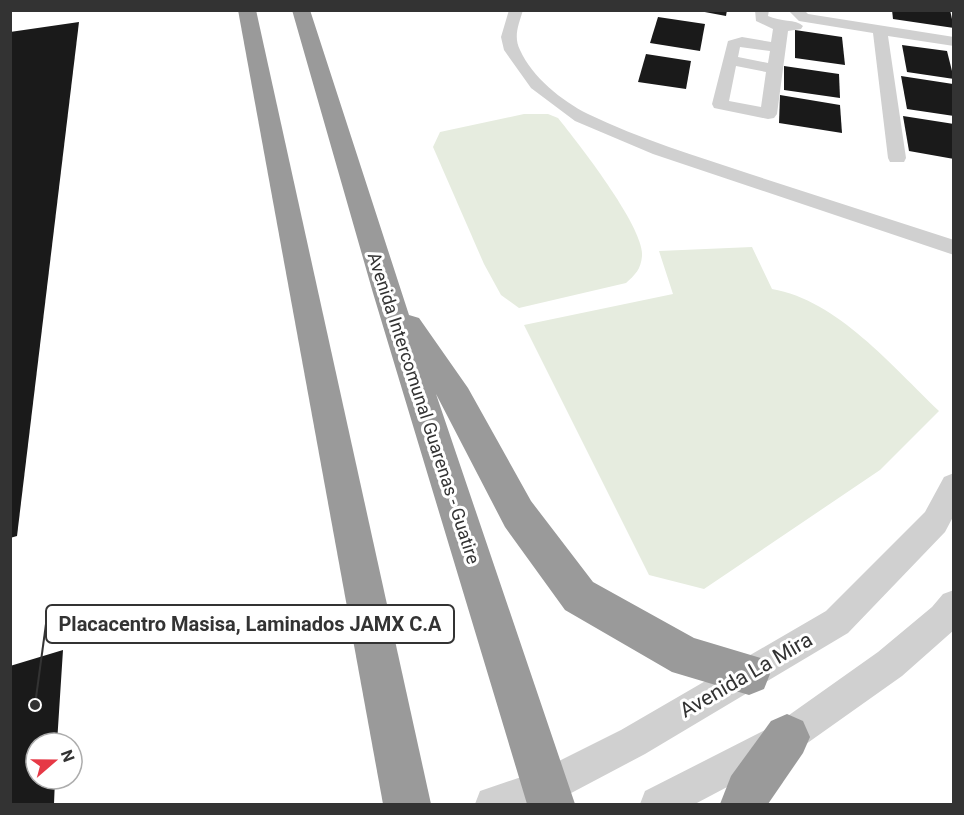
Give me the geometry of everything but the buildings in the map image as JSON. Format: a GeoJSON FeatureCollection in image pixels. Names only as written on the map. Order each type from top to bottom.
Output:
{"type":"FeatureCollection","features":[{"type":"Feature","properties":{"kind":"highway"},"geometry":{"type":"LineString","coordinates":[[247,10],[407,804]]}},
{"type":"Feature","properties":{"kind":"highway","name":"Avenida Intercomunal Guarenas - Guatire"},"geometry":{"type":"LineString","coordinates":[[301,10],[387,293],[548,796]]}},
{"type":"Feature","properties":{"kind":"highway"},"geometry":{"type":"LineString","coordinates":[[387,293],[456,398],[518,514],[579,596],[687,657],[749,674]]}},
{"type":"Feature","properties":{"kind":"highway"},"geometry":{"type":"LineString","coordinates":[[744,804],[748,793],[787,737]]}},
{"type":"Feature","properties":{"kind":"street"},"geometry":{"type":"LineString","coordinates":[[516,10],[508,38],[518,60],[537,85],[581,117],[659,150],[954,248]]}},
{"type":"Feature","properties":{"kind":"street"},"geometry":{"type":"LineString","coordinates":[[762,10],[761,18],[781,27],[794,27],[802,24],[800,14],[880,31],[954,42]]}},
{"type":"Feature","properties":{"kind":"street"},"geometry":{"type":"LineString","coordinates":[[778,48],[742,42],[733,44],[720,104],[768,114],[775,69],[778,48],[781,27]]}},
{"type":"Feature","properties":{"kind":"street"},"geometry":{"type":"LineString","coordinates":[[880,31],[897,158]]}},
{"type":"Feature","properties":{"kind":"street"},"geometry":{"type":"LineString","coordinates":[[730,60],[775,69]]}},
{"type":"Feature","properties":{"kind":"street","name":"Avenida La Mira"},"geometry":{"type":"LineString","coordinates":[[493,804],[548,796],[633,742],[837,622],[935,522],[954,486]]}},
{"type":"Feature","properties":{"kind":"street"},"geometry":{"type":"LineString","coordinates":[[658,804],[787,737],[890,664],[950,614]]}},
{"type":"Feature","properties":{"kind":"shaded area"},"geometry":{"type":"Polygon","coordinates":[[[524,114],[548,114],[558,118],[622,206],[640,243],[642,256],[637,271],[626,283],[519,308],[501,295],[484,264],[433,147],[440,132],[524,114]]]}},
{"type":"Feature","properties":{"kind":"shaded area"},"geometry":{"type":"Polygon","coordinates":[[[752,247],[772,289],[796,296],[841,321],[883,356],[939,411],[880,470],[704,589],[649,575],[524,325],[673,294],[659,251],[752,247]]]}},
{"type":"Feature","properties":{"kind":"place","name":"Placacentro Masisa, Laminados JAMX C.A"},"geometry":{"type":"Point","coordinates":[35,705]}}]}
